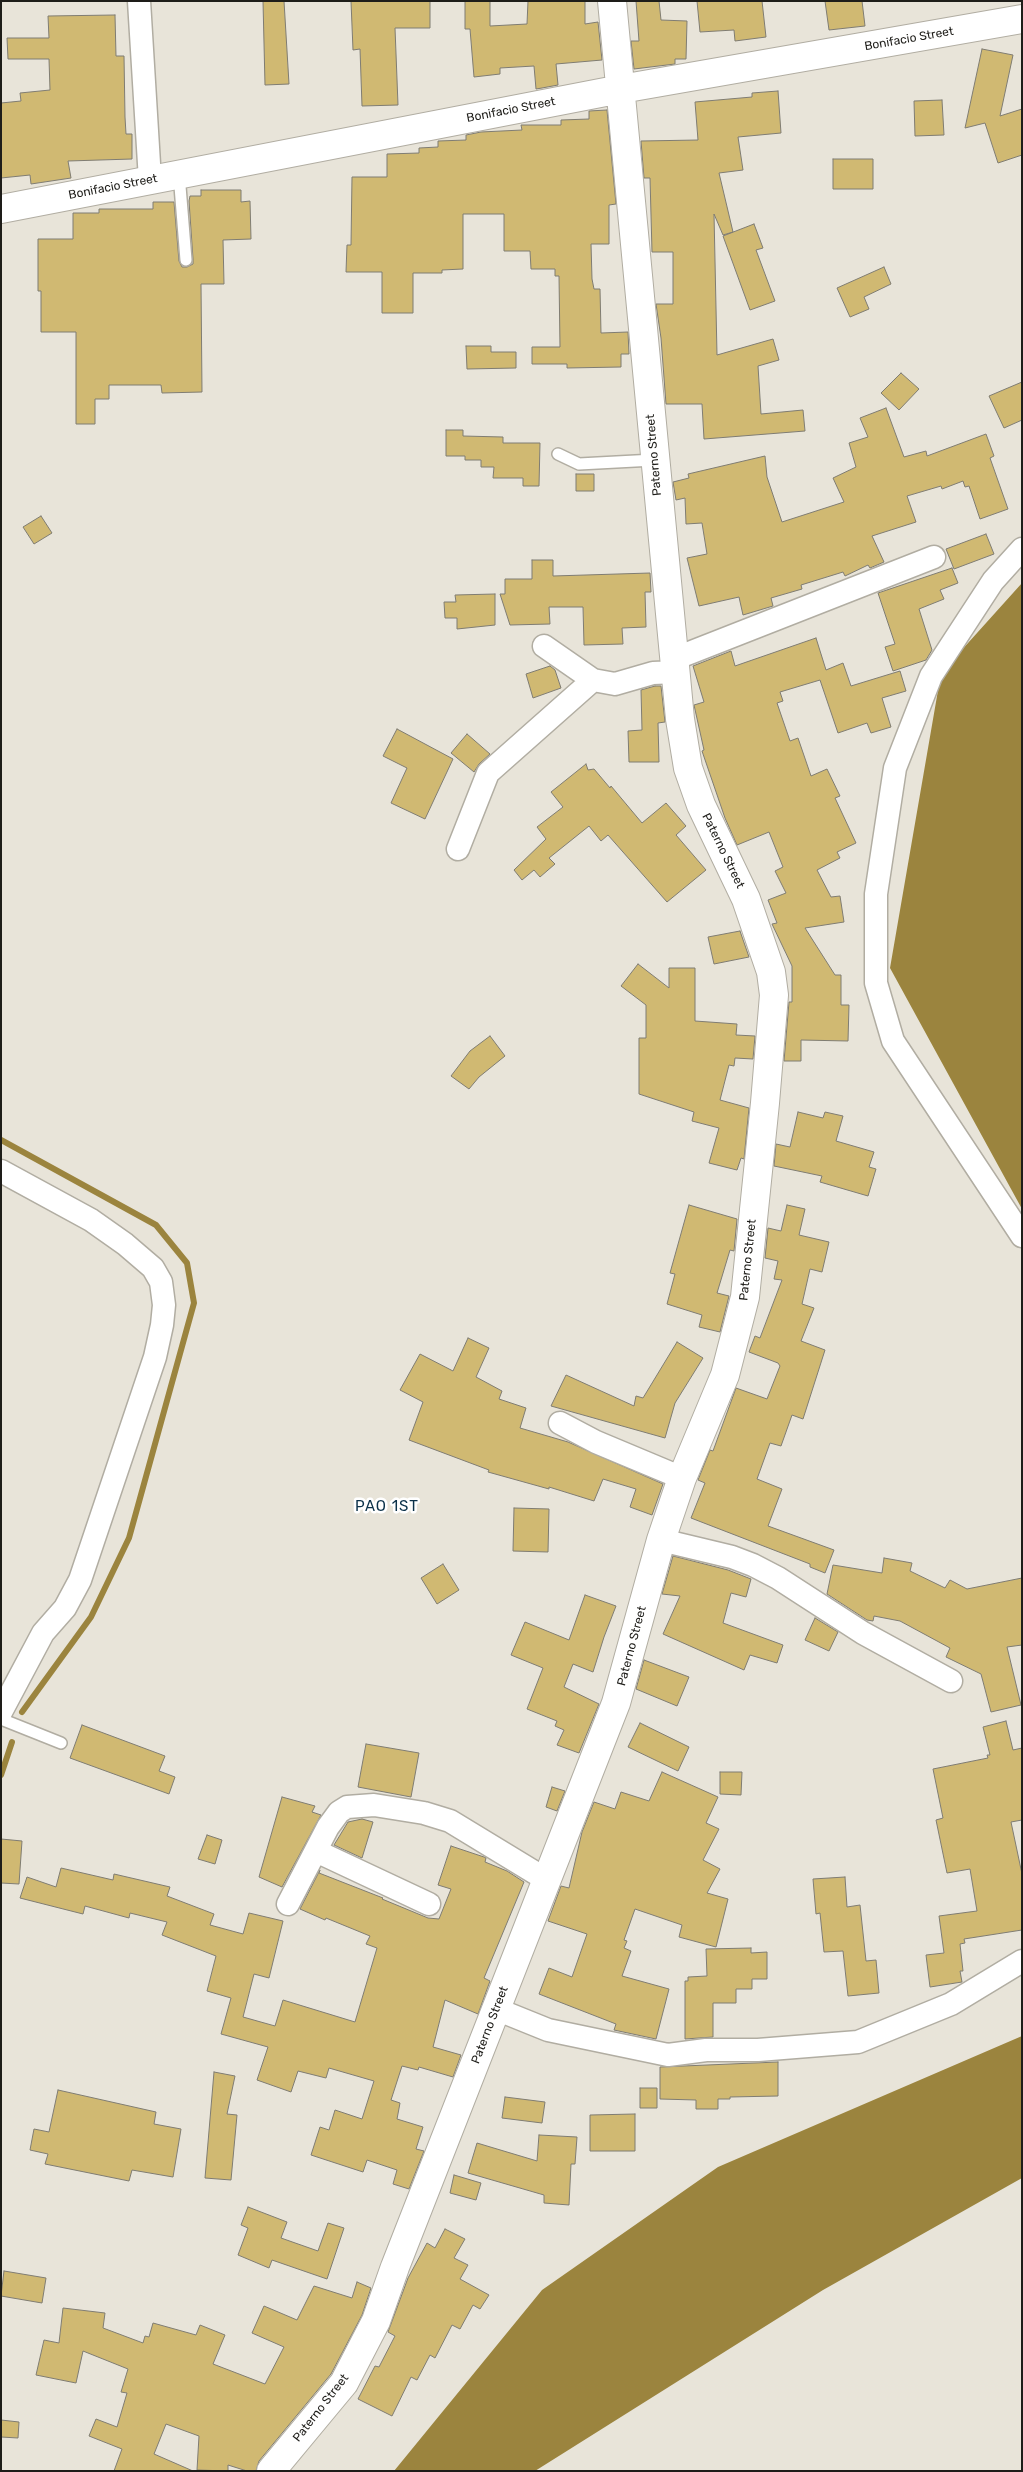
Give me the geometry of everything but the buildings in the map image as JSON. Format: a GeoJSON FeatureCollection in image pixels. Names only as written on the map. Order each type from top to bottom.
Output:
{"type":"FeatureCollection","features":[{"type":"Feature","properties":{"kind":"street"},"geometry":{"type":"LineString","coordinates":[[139,1],[150,180]]}},
{"type":"Feature","properties":{"kind":"street","name":"Paterno Street"},"geometry":{"type":"LineString","coordinates":[[271,2471],[344,2383],[376,2321],[616,1703],[661,1540],[682,1478],[725,1375],[745,1298],[774,995],[770,972],[746,899],[701,805],[688,768],[680,719],[612,1]]}},
{"type":"Feature","properties":{"kind":"street","name":"Bonifacio Street"},"geometry":{"type":"LineString","coordinates":[[1,209],[621,89],[1022,20]]}},
{"type":"Feature","properties":{"kind":"street"},"geometry":{"type":"LineString","coordinates":[[1022,549],[994,581],[931,676],[895,768],[876,894],[876,983],[893,1041],[1022,1236]]}},
{"type":"Feature","properties":{"kind":"street"},"geometry":{"type":"LineString","coordinates":[[544,646],[593,680],[615,684],[675,665],[934,557]]}},
{"type":"Feature","properties":{"kind":"street"},"geometry":{"type":"LineString","coordinates":[[458,849],[488,773],[593,680]]}},
{"type":"Feature","properties":{"kind":"street"},"geometry":{"type":"LineString","coordinates":[[1,1171],[91,1220],[125,1244],[153,1268],[162,1282],[164,1305],[155,1357],[80,1580],[65,1608],[43,1633],[1,1712]]}},
{"type":"Feature","properties":{"kind":"street"},"geometry":{"type":"LineString","coordinates":[[560,1423],[596,1442],[682,1478]]}},
{"type":"Feature","properties":{"kind":"street"},"geometry":{"type":"LineString","coordinates":[[661,1540],[732,1557],[753,1565],[778,1578],[864,1633],[951,1681]]}},
{"type":"Feature","properties":{"kind":"street"},"geometry":{"type":"LineString","coordinates":[[288,1904],[339,1812],[347,1807],[374,1805],[424,1813],[450,1821],[547,1880]]}},
{"type":"Feature","properties":{"kind":"street"},"geometry":{"type":"LineString","coordinates":[[316,1851],[429,1904]]}},
{"type":"Feature","properties":{"kind":"street"},"geometry":{"type":"LineString","coordinates":[[496,2009],[548,2030],[668,2055],[706,2050],[758,2050],[858,2042],[951,2004],[1022,1961]]}},
{"type":"Feature","properties":{"kind":"lane"},"geometry":{"type":"LineString","coordinates":[[179,174],[186,260]]}},
{"type":"Feature","properties":{"kind":"lane"},"geometry":{"type":"LineString","coordinates":[[558,454],[579,464],[654,460]]}},
{"type":"Feature","properties":{"kind":"lane"},"geometry":{"type":"LineString","coordinates":[[1,1719],[61,1743]]}},
{"type":"Feature","properties":{"kind":"shaded area"},"geometry":{"type":"Polygon","coordinates":[[[1022,583],[1022,1209],[890,968],[941,673],[1022,583]]]}},
{"type":"Feature","properties":{"kind":"shaded area"},"geometry":{"type":"Polygon","coordinates":[[[1022,2036],[1022,2178],[823,2290],[535,2471],[394,2471],[542,2290],[718,2167],[1022,2036]]]}},
{"type":"Feature","properties":{"kind":"waterway"},"geometry":{"type":"LineString","coordinates":[[1,1140],[156,1225],[187,1263],[194,1303],[129,1538],[91,1617],[22,1712]]}},
{"type":"Feature","properties":{"kind":"waterway"},"geometry":{"type":"LineString","coordinates":[[1,1775],[12,1742]]}},
{"type":"Feature","properties":{"kind":"district","name":"PAO 1ST"},"geometry":{"type":"Point","coordinates":[387,1507]}}]}
